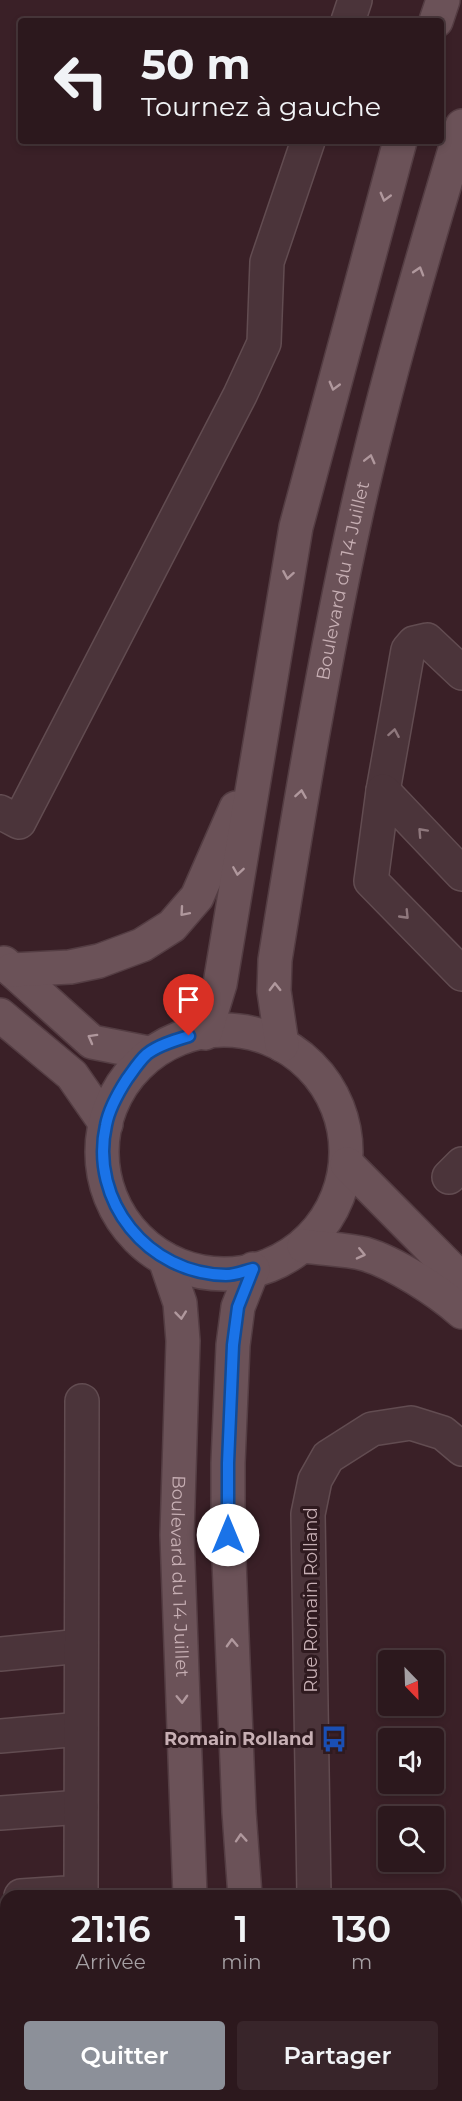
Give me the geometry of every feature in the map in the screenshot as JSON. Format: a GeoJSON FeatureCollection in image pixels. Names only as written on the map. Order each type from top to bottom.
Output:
{"type":"FeatureCollection","features":[{"type":"Feature","properties":{"kind":"main road"},"geometry":{"type":"LineString","coordinates":[[437,18],[444,0]]}},
{"type":"Feature","properties":{"kind":"main road","name":"Boulevard du 14 Juillet"},"geometry":{"type":"LineString","coordinates":[[282,1045],[274,991],[275,960],[304,773],[357,510],[411,298],[462,126]]}},
{"type":"Feature","properties":{"kind":"main road"},"geometry":{"type":"LineString","coordinates":[[205,1033],[220,984],[296,527],[399,144]]}},
{"type":"Feature","properties":{"kind":"main road"},"geometry":{"type":"LineString","coordinates":[[6,964],[70,967],[99,961],[142,945],[172,926],[197,897],[255,766]]}},
{"type":"Feature","properties":{"kind":"main road"},"geometry":{"type":"LineString","coordinates":[[6,964],[92,1041],[148,1053]]}},
{"type":"Feature","properties":{"kind":"main road"},"geometry":{"type":"LineString","coordinates":[[0,1015],[72,1075],[106,1124]]}},
{"type":"Feature","properties":{"kind":"main road"},"geometry":{"type":"LineString","coordinates":[[245,1032],[282,1045],[313,1067],[329,1089],[342,1117],[347,1144],[347,1164],[333,1209],[304,1246],[278,1260],[253,1269],[228,1275],[196,1272],[165,1259],[144,1244],[124,1223],[108,1190],[102,1153],[106,1124],[119,1092],[133,1070],[148,1053],[171,1042],[205,1033],[245,1032]]}},
{"type":"Feature","properties":{"kind":"main road"},"geometry":{"type":"LineString","coordinates":[[347,1164],[462,1280]]}},
{"type":"Feature","properties":{"kind":"main road"},"geometry":{"type":"LineString","coordinates":[[304,1246],[362,1253],[382,1260],[462,1312]]}},
{"type":"Feature","properties":{"kind":"main road","name":"Boulevard du 14 Juillet"},"geometry":{"type":"LineString","coordinates":[[165,1259],[180,1303],[183,1341],[177,1535],[190,1890]]}},
{"type":"Feature","properties":{"kind":"main road"},"geometry":{"type":"LineString","coordinates":[[245,1890],[229,1570],[228,1463],[235,1326],[238,1307],[253,1269]]}},
{"type":"Feature","properties":{"kind":"street"},"geometry":{"type":"LineString","coordinates":[[349,18],[355,0]]}},
{"type":"Feature","properties":{"kind":"street"},"geometry":{"type":"LineString","coordinates":[[10,817],[240,395],[264,343],[267,262],[307,144]]}},
{"type":"Feature","properties":{"kind":"street"},"geometry":{"type":"LineString","coordinates":[[462,673],[427,640],[414,643],[408,650],[383,791],[371,880],[462,974]]}},
{"type":"Feature","properties":{"kind":"street"},"geometry":{"type":"LineString","coordinates":[[383,791],[462,874]]}},
{"type":"Feature","properties":{"kind":"street"},"geometry":{"type":"LineString","coordinates":[[81,1890],[82,1401]]}},
{"type":"Feature","properties":{"kind":"street","name":"Rue Romain Rolland"},"geometry":{"type":"LineString","coordinates":[[314,1890],[308,1514],[315,1480],[328,1457],[372,1429],[411,1423],[443,1433],[462,1449]]}},
{"type":"Feature","properties":{"kind":"street"},"geometry":{"type":"LineString","coordinates":[[0,1654],[81,1646]]}},
{"type":"Feature","properties":{"kind":"street"},"geometry":{"type":"LineString","coordinates":[[0,1736],[81,1729]]}},
{"type":"Feature","properties":{"kind":"street"},"geometry":{"type":"LineString","coordinates":[[0,1813],[81,1807]]}},
{"type":"Feature","properties":{"kind":"place","name":"Romain Rolland"},"geometry":{"type":"Point","coordinates":[334,1739]}},
{"type":"Feature","properties":{"kind":"route"},"geometry":{"type":"LineString","coordinates":[[189,1036],[148,1053],[133,1070],[119,1092],[106,1124],[102,1153],[108,1190],[124,1223],[144,1244],[165,1259],[196,1272],[228,1275],[253,1269],[238,1307],[233,1345],[228,1463],[228,1535]]}}]}
